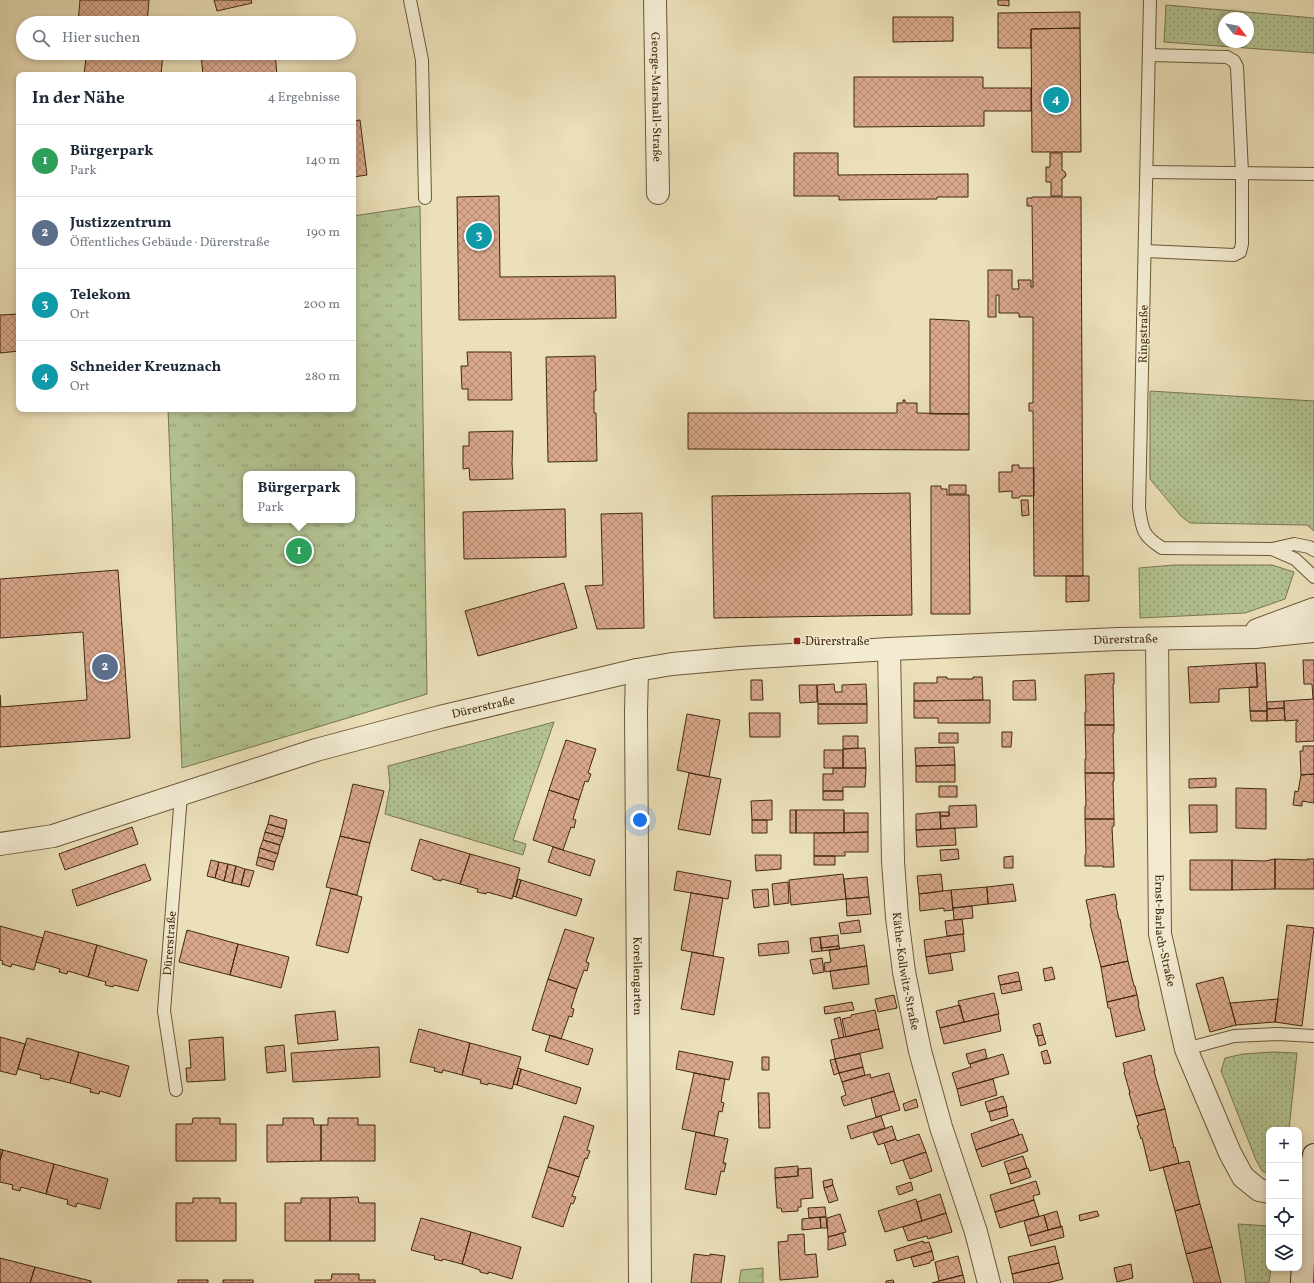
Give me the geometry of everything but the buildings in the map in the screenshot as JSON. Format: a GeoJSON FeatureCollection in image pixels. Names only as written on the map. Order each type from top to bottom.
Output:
{"type":"FeatureCollection","features":[{"type":"Feature","properties":{"kind":"street","name":"George-Marshall-Straße"},"geometry":{"type":"LineString","coordinates":[[655,0],[658,193]]}},
{"type":"Feature","properties":{"kind":"street","name":"Dürerstraße"},"geometry":{"type":"LineString","coordinates":[[1224,637],[1255,631],[1314,609]]}},
{"type":"Feature","properties":{"kind":"street","name":"Dürerstraße"},"geometry":{"type":"LineString","coordinates":[[0,844],[53,836],[316,750],[440,716],[637,670],[678,663],[889,649],[1118,639],[1285,635],[1314,631]]}},
{"type":"Feature","properties":{"kind":"street","name":"Ernst-Barlach-Straße"},"geometry":{"type":"LineString","coordinates":[[1157,639],[1160,934],[1186,1049],[1230,1153],[1243,1177],[1259,1190],[1266,1191]]}},
{"type":"Feature","properties":{"kind":"street","name":"Käthe-Kollwitz-Straße"},"geometry":{"type":"LineString","coordinates":[[889,649],[893,861],[897,917],[904,972],[920,1051],[941,1127],[976,1232],[989,1283]]}},
{"type":"Feature","properties":{"kind":"street","name":"Korellengarten"},"geometry":{"type":"LineString","coordinates":[[637,670],[636,712],[640,1283]]}},
{"type":"Feature","properties":{"kind":"street"},"geometry":{"type":"LineString","coordinates":[[1302,1197],[1314,1155]]}},
{"type":"Feature","properties":{"kind":"street"},"geometry":{"type":"LineString","coordinates":[[1302,1199],[1302,1283]]}},
{"type":"Feature","properties":{"kind":"street"},"geometry":{"type":"LineString","coordinates":[[1286,1283],[1289,1271]]}},
{"type":"Feature","properties":{"kind":"lane"},"geometry":{"type":"LineString","coordinates":[[410,0],[422,60],[425,198]]}},
{"type":"Feature","properties":{"kind":"lane","name":"Ringstraße"},"geometry":{"type":"LineString","coordinates":[[1150,0],[1139,508],[1142,525],[1150,540],[1162,548],[1272,549],[1294,544],[1309,546],[1314,550]]}},
{"type":"Feature","properties":{"kind":"lane"},"geometry":{"type":"LineString","coordinates":[[1145,252],[1234,256],[1240,252],[1242,244],[1242,173],[1237,67],[1234,61],[1227,57],[1149,55]]}},
{"type":"Feature","properties":{"kind":"lane"},"geometry":{"type":"LineString","coordinates":[[1147,172],[1314,174]]}},
{"type":"Feature","properties":{"kind":"lane","name":"Ringstraße"},"geometry":{"type":"LineString","coordinates":[[1272,549],[1295,559],[1314,577]]}},
{"type":"Feature","properties":{"kind":"lane","name":"Dürerstraße"},"geometry":{"type":"LineString","coordinates":[[176,1090],[164,1011],[181,795]]}},
{"type":"Feature","properties":{"kind":"lane"},"geometry":{"type":"LineString","coordinates":[[1186,1049],[1234,1036],[1278,1034],[1314,1036]]}},
{"type":"Feature","properties":{"kind":"green space"},"geometry":{"type":"Polygon","coordinates":[[[1166,5],[1246,12],[1218,12],[1218,46],[1164,42],[1166,5]]]}},
{"type":"Feature","properties":{"kind":"green space"},"geometry":{"type":"Polygon","coordinates":[[[1254,13],[1314,18],[1314,53],[1246,48],[1254,48],[1254,13]]]}},
{"type":"Feature","properties":{"kind":"green space"},"geometry":{"type":"Polygon","coordinates":[[[420,206],[427,694],[182,768],[168,412],[356,412],[356,216],[420,206]]]}},
{"type":"Feature","properties":{"kind":"green space"},"geometry":{"type":"Polygon","coordinates":[[[1150,391],[1314,401],[1314,531],[1307,525],[1190,523],[1181,516],[1150,479],[1150,391]]]}},
{"type":"Feature","properties":{"kind":"green space"},"geometry":{"type":"Polygon","coordinates":[[[1174,565],[1272,565],[1294,572],[1285,599],[1245,613],[1140,618],[1139,568],[1174,565]]]}},
{"type":"Feature","properties":{"kind":"green space"},"geometry":{"type":"Polygon","coordinates":[[[554,722],[513,840],[526,844],[523,855],[385,814],[390,786],[388,766],[554,722]]]}},
{"type":"Feature","properties":{"kind":"green space"},"geometry":{"type":"Polygon","coordinates":[[[1273,1052],[1297,1053],[1289,1127],[1266,1127],[1266,1173],[1262,1171],[1256,1160],[1221,1071],[1225,1058],[1243,1054],[1273,1052]]]}},
{"type":"Feature","properties":{"kind":"green space"},"geometry":{"type":"Polygon","coordinates":[[[1238,1224],[1266,1226],[1266,1271],[1271,1271],[1269,1283],[1246,1283],[1238,1224]]]}},
{"type":"Feature","properties":{"kind":"green space"},"geometry":{"type":"Polygon","coordinates":[[[763,1268],[763,1283],[739,1283],[741,1270],[763,1268]]]}},
{"type":"Feature","properties":{"kind":"place","name":"Schneider Kreuznach"},"geometry":{"type":"Point","coordinates":[1056,100]}},
{"type":"Feature","properties":{"kind":"place","name":"Telekom"},"geometry":{"type":"Point","coordinates":[479,236]}},
{"type":"Feature","properties":{"kind":"place","name":"Bürgerpark"},"geometry":{"type":"Point","coordinates":[299,551]}},
{"type":"Feature","properties":{"kind":"place","name":"Dürerstraße"},"geometry":{"type":"Point","coordinates":[797,641]}},
{"type":"Feature","properties":{"kind":"place","name":"Justizzentrum"},"geometry":{"type":"Point","coordinates":[105,667]}}]}
